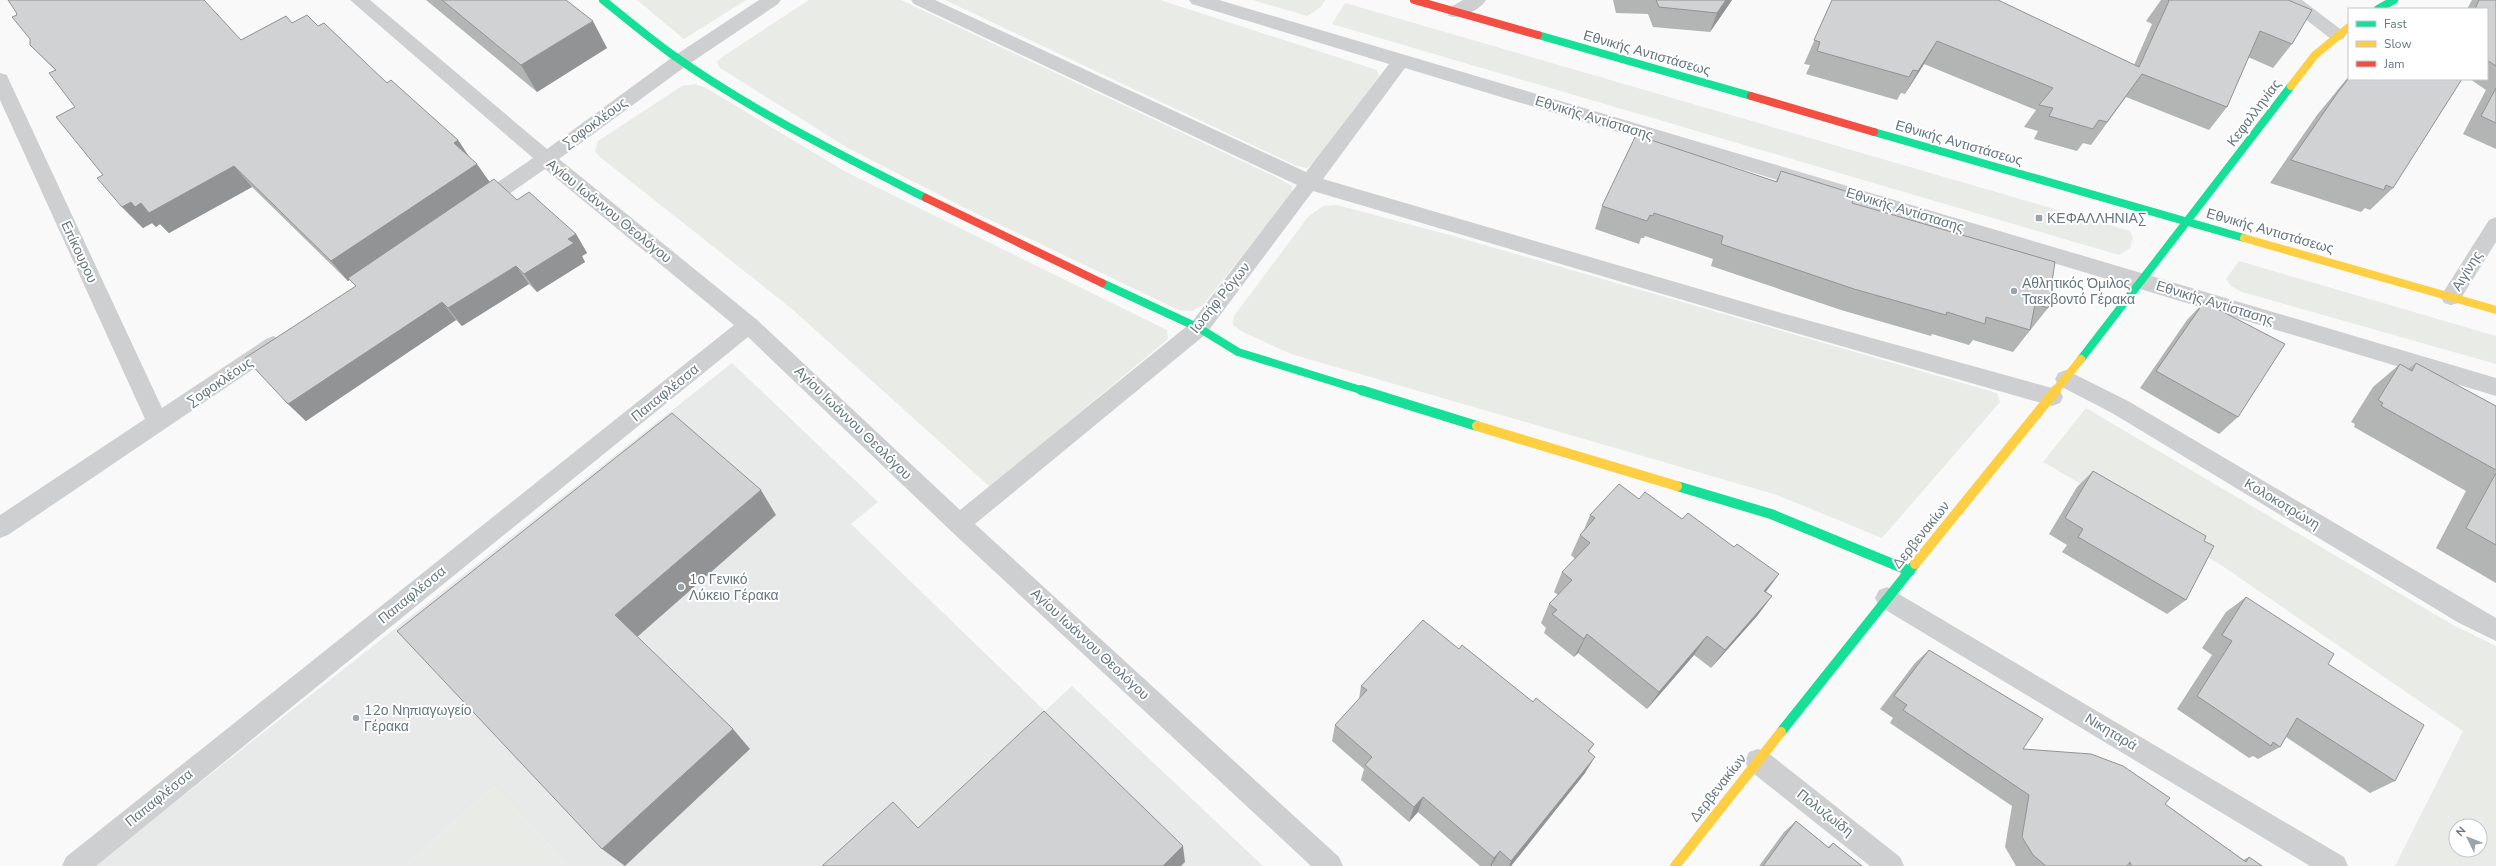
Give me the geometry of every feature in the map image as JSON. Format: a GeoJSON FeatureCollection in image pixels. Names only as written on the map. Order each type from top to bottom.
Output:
{"type":"FeatureCollection","features":[{"type":"Feature","properties":{"kind":"street","name":"Αγίου Ιωάννου Θεολόγου"},"geometry":{"type":"LineString","coordinates":[[359,0],[546,159],[749,325],[959,524],[1330,866]]}},
{"type":"Feature","properties":{"kind":"street"},"geometry":{"type":"LineString","coordinates":[[603,0],[680,60],[789,126],[924,198],[1199,328],[1238,352],[1279,366],[1771,514],[1910,571]]}},
{"type":"Feature","properties":{"kind":"street","name":"Σοφοκλέους"},"geometry":{"type":"LineString","coordinates":[[460,218],[546,159],[680,60],[772,0]]}},
{"type":"Feature","properties":{"kind":"street"},"geometry":{"type":"LineString","coordinates":[[920,0],[1311,183],[1770,318],[2052,397]]}},
{"type":"Feature","properties":{"kind":"street","name":"Εθνικής Αντίστασης"},"geometry":{"type":"LineString","coordinates":[[1198,0],[2496,387]]}},
{"type":"Feature","properties":{"kind":"street","name":"Εθνικής Αντιστάσεως"},"geometry":{"type":"LineString","coordinates":[[1414,0],[2496,310]]}},
{"type":"Feature","properties":{"kind":"street"},"geometry":{"type":"LineString","coordinates":[[1455,12],[1477,0]]}},
{"type":"Feature","properties":{"kind":"street"},"geometry":{"type":"LineString","coordinates":[[2290,0],[2343,31]]}},
{"type":"Feature","properties":{"kind":"street"},"geometry":{"type":"LineString","coordinates":[[2380,8],[2394,0]]}},
{"type":"Feature","properties":{"kind":"street","name":"Κεφαλληνίας"},"geometry":{"type":"LineString","coordinates":[[2188,222],[2315,55],[2343,31]]}},
{"type":"Feature","properties":{"kind":"street","name":"Ιωσήφ Ρόγων"},"geometry":{"type":"LineString","coordinates":[[959,524],[1199,328],[1311,183],[1401,61]]}},
{"type":"Feature","properties":{"kind":"street","name":"Επίκουρου"},"geometry":{"type":"LineString","coordinates":[[0,80],[158,424]]}},
{"type":"Feature","properties":{"kind":"street","name":"Δερβενακίων"},"geometry":{"type":"LineString","coordinates":[[1675,866],[1887,598],[2066,380],[2188,222]]}},
{"type":"Feature","properties":{"kind":"street","name":"Αιγίνης"},"geometry":{"type":"LineString","coordinates":[[2452,297],[2496,225]]}},
{"type":"Feature","properties":{"kind":"street","name":"Παπαφλέσσα"},"geometry":{"type":"LineString","coordinates":[[75,866],[749,325]]}},
{"type":"Feature","properties":{"kind":"street","name":"Σοφοκλέους"},"geometry":{"type":"LineString","coordinates":[[0,528],[158,424],[289,334]]}},
{"type":"Feature","properties":{"kind":"street","name":"Κολοκοτρώνη"},"geometry":{"type":"LineString","coordinates":[[2066,380],[2120,407],[2467,615],[2496,630]]}},
{"type":"Feature","properties":{"kind":"street","name":"Νικηταρά"},"geometry":{"type":"LineString","coordinates":[[1887,598],[2335,866]]}},
{"type":"Feature","properties":{"kind":"street","name":"Πολυζωίδη"},"geometry":{"type":"LineString","coordinates":[[1758,761],[1891,866]]}},
{"type":"Feature","properties":{"kind":"shaded area"},"geometry":{"type":"Polygon","coordinates":[[[637,0],[746,0],[684,39],[637,0]]]}},
{"type":"Feature","properties":{"kind":"shaded area"},"geometry":{"type":"Polygon","coordinates":[[[809,0],[901,0],[1280,179],[1292,186],[1292,193],[1203,305],[1192,311],[1179,310],[963,207],[848,148],[720,68],[717,62],[722,57],[809,0]]]}},
{"type":"Feature","properties":{"kind":"shaded area"},"geometry":{"type":"Polygon","coordinates":[[[945,0],[1160,0],[1377,70],[1379,76],[1315,162],[1307,168],[1297,166],[945,0]]]}},
{"type":"Feature","properties":{"kind":"shaded area"},"geometry":{"type":"Polygon","coordinates":[[[1253,0],[1325,0],[1321,7],[1307,16],[1253,0]]]}},
{"type":"Feature","properties":{"kind":"shaded area"},"geometry":{"type":"Polygon","coordinates":[[[1345,3],[2130,231],[2133,238],[2130,248],[2119,255],[1332,24],[1345,3]]]}},
{"type":"Feature","properties":{"kind":"shaded area"},"geometry":{"type":"Polygon","coordinates":[[[695,84],[706,88],[846,172],[1167,330],[1168,339],[990,487],[792,309],[600,157],[595,151],[598,141],[682,86],[695,84]]]}},
{"type":"Feature","properties":{"kind":"shaded area"},"geometry":{"type":"Polygon","coordinates":[[[1337,205],[1457,237],[1997,393],[2000,402],[1882,538],[1777,495],[1291,354],[1243,332],[1233,325],[1234,316],[1308,217],[1323,206],[1337,205]]]}},
{"type":"Feature","properties":{"kind":"shaded area"},"geometry":{"type":"Polygon","coordinates":[[[2239,261],[2496,336],[2496,364],[2242,292],[2231,286],[2226,279],[2239,261]]]}},
{"type":"Feature","properties":{"kind":"shaded area","name":"1ο Γενικό Λύκειο Γέρακα"},"geometry":{"type":"Polygon","coordinates":[[[732,363],[878,502],[851,524],[1045,711],[1072,686],[1263,866],[569,866],[494,786],[404,866],[94,866],[732,363]]]}},
{"type":"Feature","properties":{"kind":"shaded area"},"geometry":{"type":"Polygon","coordinates":[[[2086,408],[2453,625],[2496,646],[2496,866],[2395,866],[2463,731],[2218,563],[2043,462],[2086,408]]]}},
{"type":"Feature","properties":{"kind":"shaded area"},"geometry":{"type":"Polygon","coordinates":[[[494,786],[569,866],[404,866],[494,786]]]}},
{"type":"Feature","properties":{"kind":"building"},"geometry":{"type":"Polygon","coordinates":[[[8,0],[204,0],[241,40],[286,16],[292,23],[307,15],[318,26],[324,23],[387,83],[391,80],[458,140],[454,143],[477,164],[331,261],[234,166],[149,213],[141,203],[135,207],[131,202],[122,207],[97,178],[103,175],[56,117],[75,107],[49,73],[56,70],[30,45],[30,39],[12,17],[17,15],[8,0]]]}},
{"type":"Feature","properties":{"kind":"building"},"geometry":{"type":"Polygon","coordinates":[[[442,0],[566,0],[593,21],[521,65],[442,0]]]}},
{"type":"Feature","properties":{"kind":"building"},"geometry":{"type":"Polygon","coordinates":[[[1656,0],[1726,0],[1717,13],[1659,7],[1656,0]]]}},
{"type":"Feature","properties":{"kind":"building"},"geometry":{"type":"Polygon","coordinates":[[[1832,0],[1998,0],[2139,67],[2169,1],[2168,0],[2288,0],[2312,10],[2292,44],[2260,31],[2227,107],[2142,74],[2107,122],[2099,120],[2093,129],[2049,116],[2053,108],[2039,105],[2053,88],[1937,41],[1918,71],[1913,70],[1909,77],[1817,51],[1820,42],[1814,40],[1832,0]]]}},
{"type":"Feature","properties":{"kind":"building"},"geometry":{"type":"Polygon","coordinates":[[[2479,0],[2496,0],[2496,66],[2488,61],[2488,8],[2475,8],[2479,0]]]}},
{"type":"Feature","properties":{"kind":"building"},"geometry":{"type":"Polygon","coordinates":[[[2348,79],[2461,80],[2393,188],[2386,185],[2384,190],[2291,160],[2348,79]]]}},
{"type":"Feature","properties":{"kind":"building"},"geometry":{"type":"Polygon","coordinates":[[[2496,88],[2496,123],[2481,116],[2496,88]]]}},
{"type":"Feature","properties":{"kind":"building"},"geometry":{"type":"Polygon","coordinates":[[[1636,135],[1777,182],[1781,171],[1855,194],[1852,203],[2055,262],[2048,308],[2035,304],[2030,330],[1986,317],[1985,324],[1947,312],[1946,315],[1854,289],[1721,244],[1723,236],[1654,213],[1653,216],[1650,215],[1647,221],[1602,206],[1636,135]]]}},
{"type":"Feature","properties":{"kind":"building"},"geometry":{"type":"Polygon","coordinates":[[[494,179],[517,200],[529,192],[576,234],[568,239],[574,243],[524,274],[516,266],[448,308],[442,302],[288,404],[245,358],[356,286],[348,278],[494,179]]]}},
{"type":"Feature","properties":{"kind":"building"},"geometry":{"type":"Polygon","coordinates":[[[2204,302],[2285,344],[2238,417],[2156,371],[2204,302]]]}},
{"type":"Feature","properties":{"kind":"building"},"geometry":{"type":"Polygon","coordinates":[[[2416,363],[2496,406],[2496,470],[2381,406],[2383,403],[2378,400],[2400,364],[2412,371],[2416,363]]]}},
{"type":"Feature","properties":{"kind":"building"},"geometry":{"type":"Polygon","coordinates":[[[672,413],[761,490],[615,615],[733,729],[602,849],[397,631],[672,413]]]}},
{"type":"Feature","properties":{"kind":"building"},"geometry":{"type":"Polygon","coordinates":[[[2093,471],[2206,536],[2204,541],[2214,546],[2186,600],[2078,537],[2083,529],[2065,518],[2093,471]]]}},
{"type":"Feature","properties":{"kind":"building"},"geometry":{"type":"Polygon","coordinates":[[[2496,473],[2496,545],[2466,528],[2496,473]]]}},
{"type":"Feature","properties":{"kind":"building"},"geometry":{"type":"Polygon","coordinates":[[[1619,484],[1639,499],[1645,492],[1682,519],[1688,513],[1734,547],[1737,544],[1779,574],[1764,591],[1772,596],[1725,650],[1707,636],[1659,692],[1587,634],[1584,639],[1552,614],[1557,610],[1549,604],[1572,580],[1562,572],[1590,543],[1580,535],[1595,518],[1590,515],[1619,484]]]}},
{"type":"Feature","properties":{"kind":"building"},"geometry":{"type":"Polygon","coordinates":[[[2246,597],[2334,654],[2328,664],[2424,725],[2395,781],[2297,718],[2280,747],[2273,742],[2271,746],[2197,696],[2232,641],[2222,635],[2246,597]]]}},
{"type":"Feature","properties":{"kind":"building"},"geometry":{"type":"Polygon","coordinates":[[[1423,620],[1459,649],[1462,645],[1533,702],[1536,698],[1594,744],[1588,751],[1595,757],[1511,861],[1500,851],[1494,858],[1423,797],[1414,807],[1365,765],[1372,757],[1335,725],[1367,690],[1361,686],[1423,620]]]}},
{"type":"Feature","properties":{"kind":"building"},"geometry":{"type":"Polygon","coordinates":[[[1929,650],[2043,719],[2023,749],[2091,754],[2123,766],[2170,798],[2165,804],[2246,862],[2249,857],[2262,866],[2131,866],[2130,862],[2127,866],[2046,866],[2033,855],[2022,837],[2029,795],[1903,710],[1907,705],[1894,696],[1929,650]]]}},
{"type":"Feature","properties":{"kind":"building"},"geometry":{"type":"Polygon","coordinates":[[[1044,711],[1183,846],[1163,866],[822,866],[893,802],[918,828],[1044,711]]]}},
{"type":"Feature","properties":{"kind":"building"},"geometry":{"type":"Polygon","coordinates":[[[1796,821],[1829,848],[1833,843],[1862,866],[1763,866],[1796,821]]]}},
{"type":"Feature","properties":{"kind":"traffic: fast"},"geometry":{"type":"LineString","coordinates":[[603,0],[670,53],[740,98],[832,150],[926,198]]}},
{"type":"Feature","properties":{"kind":"traffic: fast"},"geometry":{"type":"LineString","coordinates":[[2380,8],[2394,0]]}},
{"type":"Feature","properties":{"kind":"traffic: fast"},"geometry":{"type":"LineString","coordinates":[[1538,35],[1751,96]]}},
{"type":"Feature","properties":{"kind":"traffic: fast"},"geometry":{"type":"LineString","coordinates":[[2081,359],[2291,86]]}},
{"type":"Feature","properties":{"kind":"traffic: fast"},"geometry":{"type":"LineString","coordinates":[[1874,132],[2244,238]]}},
{"type":"Feature","properties":{"kind":"traffic: fast"},"geometry":{"type":"LineString","coordinates":[[1102,283],[1199,328],[1238,352],[1477,426]]}},
{"type":"Feature","properties":{"kind":"traffic: fast"},"geometry":{"type":"LineString","coordinates":[[1677,486],[1771,514],[1910,571]]}},
{"type":"Feature","properties":{"kind":"traffic: fast"},"geometry":{"type":"LineString","coordinates":[[1781,732],[1915,564]]}},
{"type":"Feature","properties":{"kind":"traffic: slow"},"geometry":{"type":"LineString","coordinates":[[2291,86],[2315,55],[2348,28]]}},
{"type":"Feature","properties":{"kind":"traffic: slow"},"geometry":{"type":"LineString","coordinates":[[2244,238],[2496,310]]}},
{"type":"Feature","properties":{"kind":"traffic: slow"},"geometry":{"type":"LineString","coordinates":[[1915,564],[2081,359]]}},
{"type":"Feature","properties":{"kind":"traffic: slow"},"geometry":{"type":"LineString","coordinates":[[1477,426],[1677,486]]}},
{"type":"Feature","properties":{"kind":"traffic: slow"},"geometry":{"type":"LineString","coordinates":[[1675,866],[1781,732]]}},
{"type":"Feature","properties":{"kind":"traffic: jam"},"geometry":{"type":"LineString","coordinates":[[1414,0],[1538,35]]}},
{"type":"Feature","properties":{"kind":"traffic: jam"},"geometry":{"type":"LineString","coordinates":[[1751,96],[1874,132]]}},
{"type":"Feature","properties":{"kind":"traffic: jam"},"geometry":{"type":"LineString","coordinates":[[926,198],[1102,283]]}},
{"type":"Feature","properties":{"kind":"place","name":"ΚΕΦΑΛΛΗΝΙΑΣ"},"geometry":{"type":"Point","coordinates":[2039,218]}},
{"type":"Feature","properties":{"kind":"place","name":"Αθλητικός Όμιλος Ταεκβοντό Γέρακα"},"geometry":{"type":"Point","coordinates":[2014,291]}},
{"type":"Feature","properties":{"kind":"place","name":"1ο Γενικό Λύκειο Γέρακα"},"geometry":{"type":"Point","coordinates":[681,587]}},
{"type":"Feature","properties":{"kind":"place","name":"12ο Νηπιαγωγείο Γέρακα"},"geometry":{"type":"Point","coordinates":[356,718]}}]}
